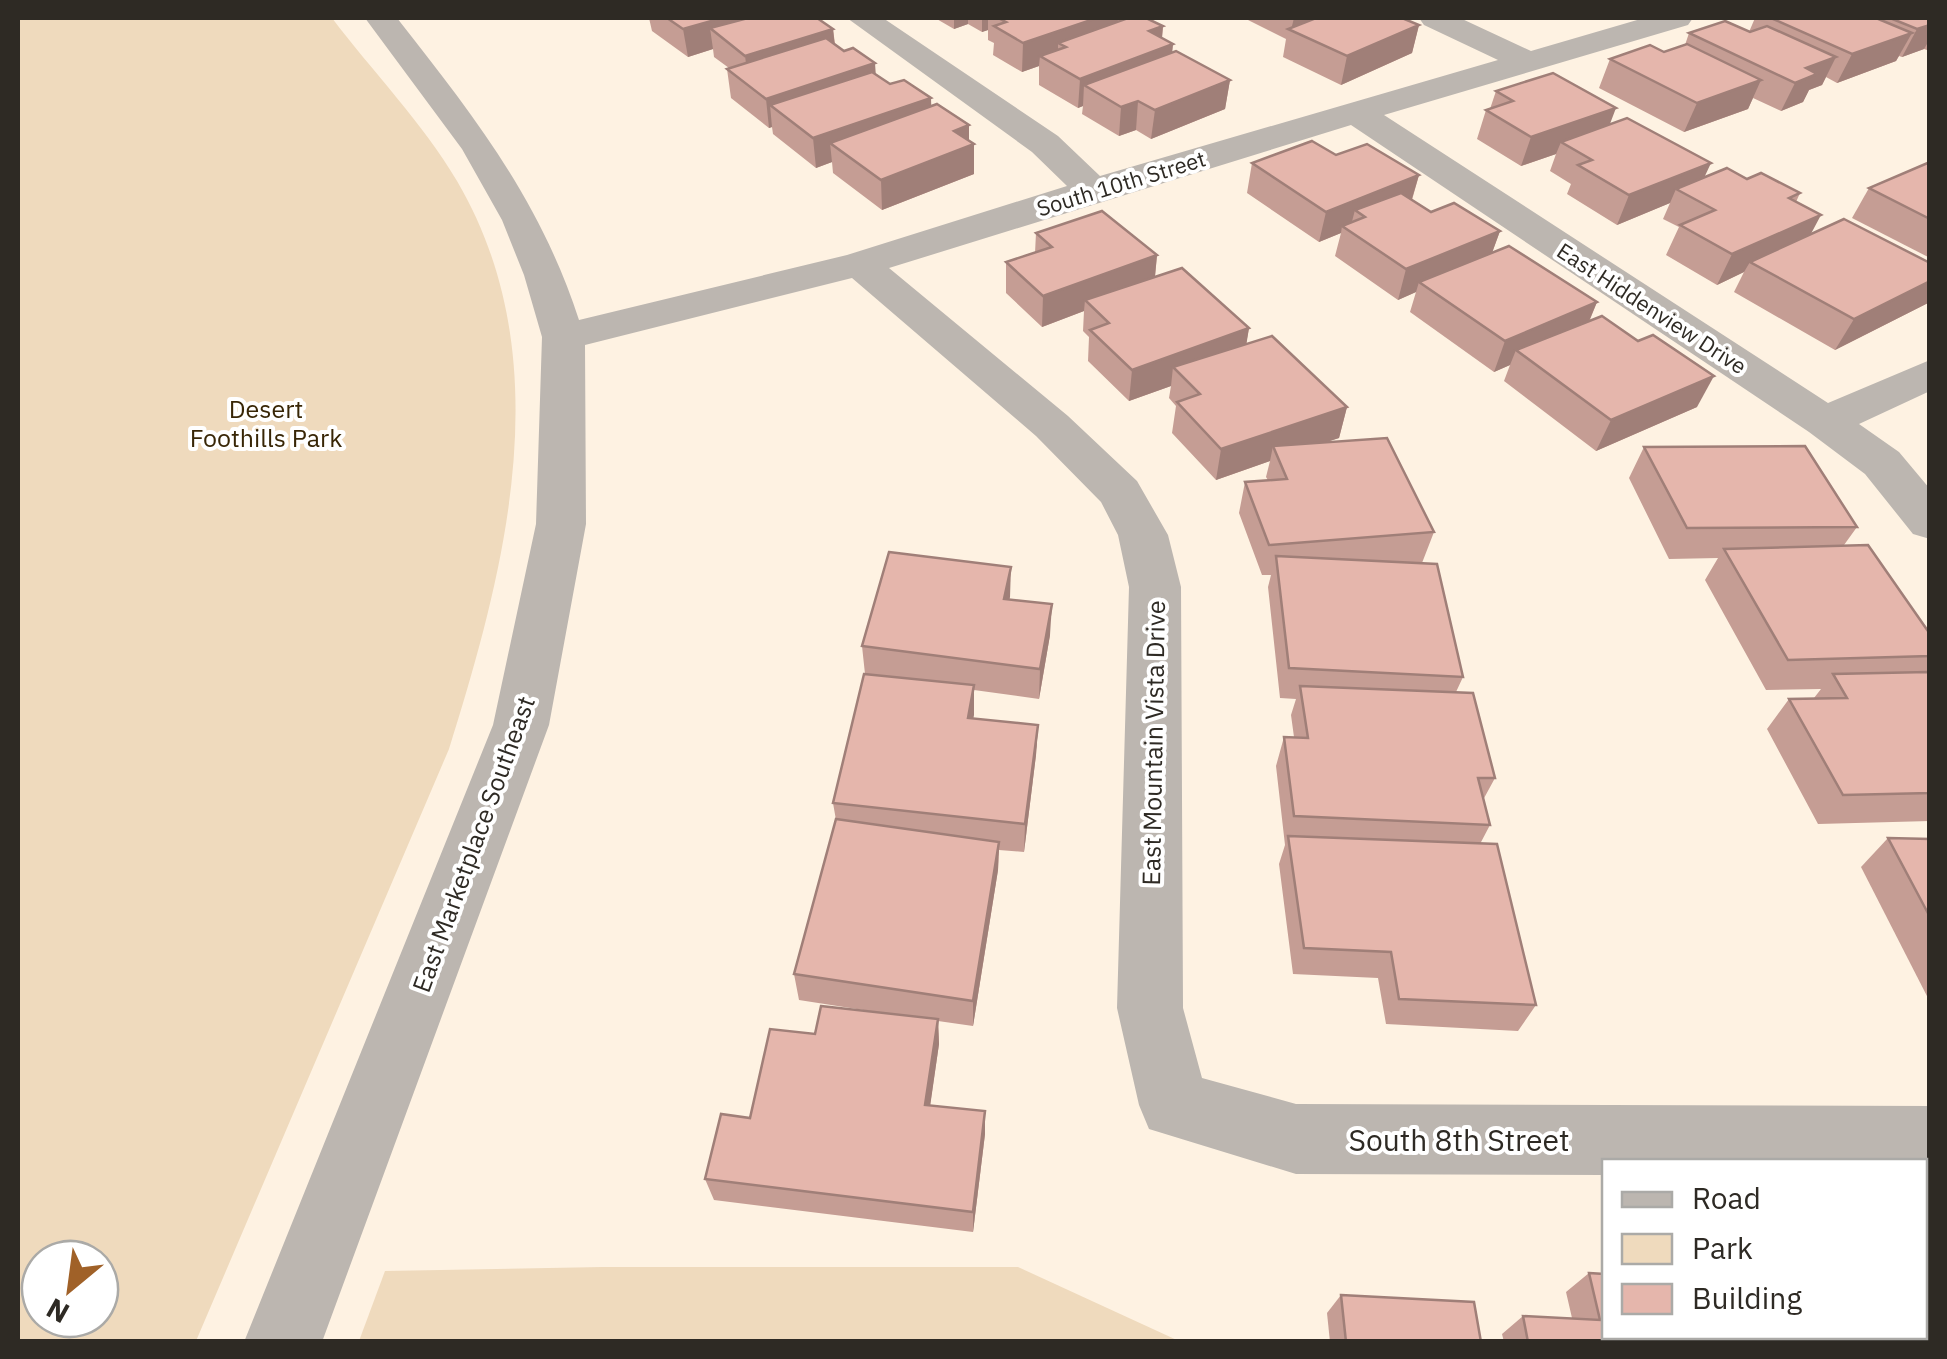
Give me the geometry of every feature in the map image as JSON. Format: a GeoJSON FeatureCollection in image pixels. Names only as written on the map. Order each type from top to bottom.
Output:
{"type":"FeatureCollection","features":[{"type":"Feature","properties":{"kind":"street","name":"East Marketplace Southeast"},"geometry":{"type":"LineString","coordinates":[[283,1342],[521,726],[561,524],[563,337],[544,275],[513,206],[479,148],[380,18]]}},
{"type":"Feature","properties":{"kind":"street"},"geometry":{"type":"LineString","coordinates":[[863,18],[1045,144],[1093,190]]}},
{"type":"Feature","properties":{"kind":"street"},"geometry":{"type":"LineString","coordinates":[[1436,18],[1530,62]]}},
{"type":"Feature","properties":{"kind":"street","name":"South 10th Street"},"geometry":{"type":"LineString","coordinates":[[563,337],[860,264],[1093,190],[1676,18]]}},
{"type":"Feature","properties":{"kind":"street","name":"East Hiddenview Drive"},"geometry":{"type":"LineString","coordinates":[[1358,114],[1825,422],[1882,463],[1930,522]]}},
{"type":"Feature","properties":{"kind":"street","name":"East Mountain Vista Drive"},"geometry":{"type":"LineString","coordinates":[[860,264],[1052,426],[1120,494],[1143,535],[1154,586],[1150,1008],[1174,1105]]}},
{"type":"Feature","properties":{"kind":"street"},"geometry":{"type":"LineString","coordinates":[[1825,422],[1930,374]]}},
{"type":"Feature","properties":{"kind":"street","name":"South 8th Street"},"geometry":{"type":"LineString","coordinates":[[1174,1105],[1296,1139],[1930,1140]]}},
{"type":"Feature","properties":{"kind":"green space","name":"Desert Foothills Park"},"geometry":{"type":"Polygon","coordinates":[[[18,18],[332,18],[413,118],[457,181],[489,249],[508,319],[515,391],[513,463],[504,536],[489,608],[449,749],[196,1341],[18,1341],[18,18]]]}},
{"type":"Feature","properties":{"kind":"green space"},"geometry":{"type":"Polygon","coordinates":[[[1018,1267],[1179,1341],[359,1341],[385,1271],[1018,1267]]]}},
{"type":"Feature","properties":{"kind":"building"},"geometry":{"type":"Polygon","coordinates":[[[667,18],[722,18],[683,29],[667,18]]]}},
{"type":"Feature","properties":{"kind":"building"},"geometry":{"type":"Polygon","coordinates":[[[748,18],[817,18],[833,29],[745,56],[710,28],[748,18]]]}},
{"type":"Feature","properties":{"kind":"building"},"geometry":{"type":"Polygon","coordinates":[[[998,18],[1097,18],[1023,43],[994,26],[1006,22],[998,18]]]}},
{"type":"Feature","properties":{"kind":"building"},"geometry":{"type":"Polygon","coordinates":[[[1128,18],[1146,18],[1163,26],[1149,31],[1173,44],[1080,79],[1040,56],[1066,47],[1058,43],[1128,18]]]}},
{"type":"Feature","properties":{"kind":"building"},"geometry":{"type":"Polygon","coordinates":[[[1316,18],[1402,18],[1419,25],[1347,56],[1288,29],[1316,18]]]}},
{"type":"Feature","properties":{"kind":"building"},"geometry":{"type":"Polygon","coordinates":[[[1771,18],[1876,18],[1912,33],[1852,54],[1771,18]]]}},
{"type":"Feature","properties":{"kind":"building"},"geometry":{"type":"Polygon","coordinates":[[[1890,18],[1930,18],[1930,25],[1917,29],[1890,18]]]}},
{"type":"Feature","properties":{"kind":"building"},"geometry":{"type":"Polygon","coordinates":[[[1725,21],[1750,32],[1767,26],[1836,57],[1806,68],[1817,74],[1795,83],[1689,33],[1725,21]]]}},
{"type":"Feature","properties":{"kind":"building"},"geometry":{"type":"Polygon","coordinates":[[[826,38],[844,51],[853,48],[875,63],[766,99],[727,69],[826,38]]]}},
{"type":"Feature","properties":{"kind":"building"},"geometry":{"type":"Polygon","coordinates":[[[1687,44],[1761,80],[1697,103],[1610,59],[1650,45],[1664,52],[1687,44]]]}},
{"type":"Feature","properties":{"kind":"building"},"geometry":{"type":"Polygon","coordinates":[[[1176,51],[1230,80],[1155,110],[1138,101],[1121,107],[1084,85],[1176,51]]]}},
{"type":"Feature","properties":{"kind":"building"},"geometry":{"type":"Polygon","coordinates":[[[872,72],[890,84],[904,80],[931,98],[813,138],[770,105],[872,72]]]}},
{"type":"Feature","properties":{"kind":"building"},"geometry":{"type":"Polygon","coordinates":[[[1553,73],[1616,108],[1531,137],[1486,110],[1513,101],[1496,91],[1553,73]]]}},
{"type":"Feature","properties":{"kind":"building"},"geometry":{"type":"Polygon","coordinates":[[[937,104],[969,125],[954,131],[974,144],[881,180],[830,143],[937,104]]]}},
{"type":"Feature","properties":{"kind":"building"},"geometry":{"type":"Polygon","coordinates":[[[1627,118],[1711,163],[1629,195],[1578,165],[1592,160],[1561,142],[1627,118]]]}},
{"type":"Feature","properties":{"kind":"building"},"geometry":{"type":"Polygon","coordinates":[[[1312,141],[1336,155],[1367,144],[1419,175],[1326,212],[1252,163],[1312,141]]]}},
{"type":"Feature","properties":{"kind":"building"},"geometry":{"type":"Polygon","coordinates":[[[1930,162],[1930,219],[1869,188],[1930,162]]]}},
{"type":"Feature","properties":{"kind":"building"},"geometry":{"type":"Polygon","coordinates":[[[1727,168],[1747,179],[1761,173],[1800,193],[1789,198],[1821,215],[1732,254],[1680,225],[1715,210],[1676,189],[1727,168]]]}},
{"type":"Feature","properties":{"kind":"building"},"geometry":{"type":"Polygon","coordinates":[[[1401,193],[1431,212],[1454,203],[1500,231],[1406,269],[1342,226],[1365,217],[1355,210],[1401,193]]]}},
{"type":"Feature","properties":{"kind":"building"},"geometry":{"type":"Polygon","coordinates":[[[1102,211],[1157,255],[1043,296],[1006,262],[1052,247],[1036,233],[1102,211]]]}},
{"type":"Feature","properties":{"kind":"building"},"geometry":{"type":"Polygon","coordinates":[[[1844,219],[1930,263],[1930,281],[1854,319],[1750,262],[1844,219]]]}},
{"type":"Feature","properties":{"kind":"building"},"geometry":{"type":"Polygon","coordinates":[[[1509,246],[1597,302],[1505,341],[1419,282],[1509,246]]]}},
{"type":"Feature","properties":{"kind":"building"},"geometry":{"type":"Polygon","coordinates":[[[1182,268],[1249,328],[1132,370],[1090,330],[1109,323],[1085,300],[1182,268]]]}},
{"type":"Feature","properties":{"kind":"building"},"geometry":{"type":"Polygon","coordinates":[[[1602,316],[1638,341],[1653,335],[1714,376],[1611,420],[1516,350],[1602,316]]]}},
{"type":"Feature","properties":{"kind":"building"},"geometry":{"type":"Polygon","coordinates":[[[1272,336],[1347,407],[1221,449],[1177,402],[1200,394],[1173,367],[1272,336]]]}},
{"type":"Feature","properties":{"kind":"building"},"geometry":{"type":"Polygon","coordinates":[[[1387,438],[1434,532],[1269,545],[1245,482],[1287,479],[1273,446],[1387,438]]]}},
{"type":"Feature","properties":{"kind":"building"},"geometry":{"type":"Polygon","coordinates":[[[1805,446],[1857,527],[1687,528],[1644,447],[1805,446]]]}},
{"type":"Feature","properties":{"kind":"building"},"geometry":{"type":"Polygon","coordinates":[[[1868,545],[1930,634],[1930,656],[1788,660],[1724,549],[1868,545]]]}},
{"type":"Feature","properties":{"kind":"building"},"geometry":{"type":"Polygon","coordinates":[[[889,552],[1011,567],[1004,599],[1052,604],[1040,669],[862,646],[889,552]]]}},
{"type":"Feature","properties":{"kind":"building"},"geometry":{"type":"Polygon","coordinates":[[[1276,556],[1437,564],[1463,677],[1289,668],[1276,556]]]}},
{"type":"Feature","properties":{"kind":"building"},"geometry":{"type":"Polygon","coordinates":[[[1928,672],[1930,793],[1843,795],[1789,699],[1847,698],[1833,674],[1928,672]]]}},
{"type":"Feature","properties":{"kind":"building"},"geometry":{"type":"Polygon","coordinates":[[[864,674],[974,685],[968,718],[1038,725],[1025,824],[833,803],[864,674]]]}},
{"type":"Feature","properties":{"kind":"building"},"geometry":{"type":"Polygon","coordinates":[[[1300,686],[1473,693],[1495,778],[1478,778],[1490,825],[1294,816],[1284,737],[1308,738],[1300,686]]]}},
{"type":"Feature","properties":{"kind":"building"},"geometry":{"type":"Polygon","coordinates":[[[836,819],[999,842],[973,1001],[794,974],[836,819]]]}},
{"type":"Feature","properties":{"kind":"building"},"geometry":{"type":"Polygon","coordinates":[[[1288,836],[1497,844],[1536,1005],[1399,999],[1391,952],[1304,948],[1288,836]]]}},
{"type":"Feature","properties":{"kind":"building"},"geometry":{"type":"Polygon","coordinates":[[[1888,838],[1930,839],[1930,917],[1888,838]]]}},
{"type":"Feature","properties":{"kind":"building"},"geometry":{"type":"Polygon","coordinates":[[[821,1006],[938,1019],[925,1105],[985,1111],[973,1212],[705,1179],[721,1114],[750,1118],[770,1029],[815,1034],[821,1006]]]}},
{"type":"Feature","properties":{"kind":"building"},"geometry":{"type":"Polygon","coordinates":[[[1589,1273],[1602,1274],[1602,1339],[1750,1342],[1528,1342],[1523,1316],[1600,1320],[1589,1273]]]}},
{"type":"Feature","properties":{"kind":"building"},"geometry":{"type":"Polygon","coordinates":[[[1930,1280],[1930,1342],[1778,1339],[1927,1339],[1930,1280]]]}},
{"type":"Feature","properties":{"kind":"building"},"geometry":{"type":"Polygon","coordinates":[[[1341,1295],[1474,1302],[1481,1342],[1346,1342],[1341,1295]]]}}]}
